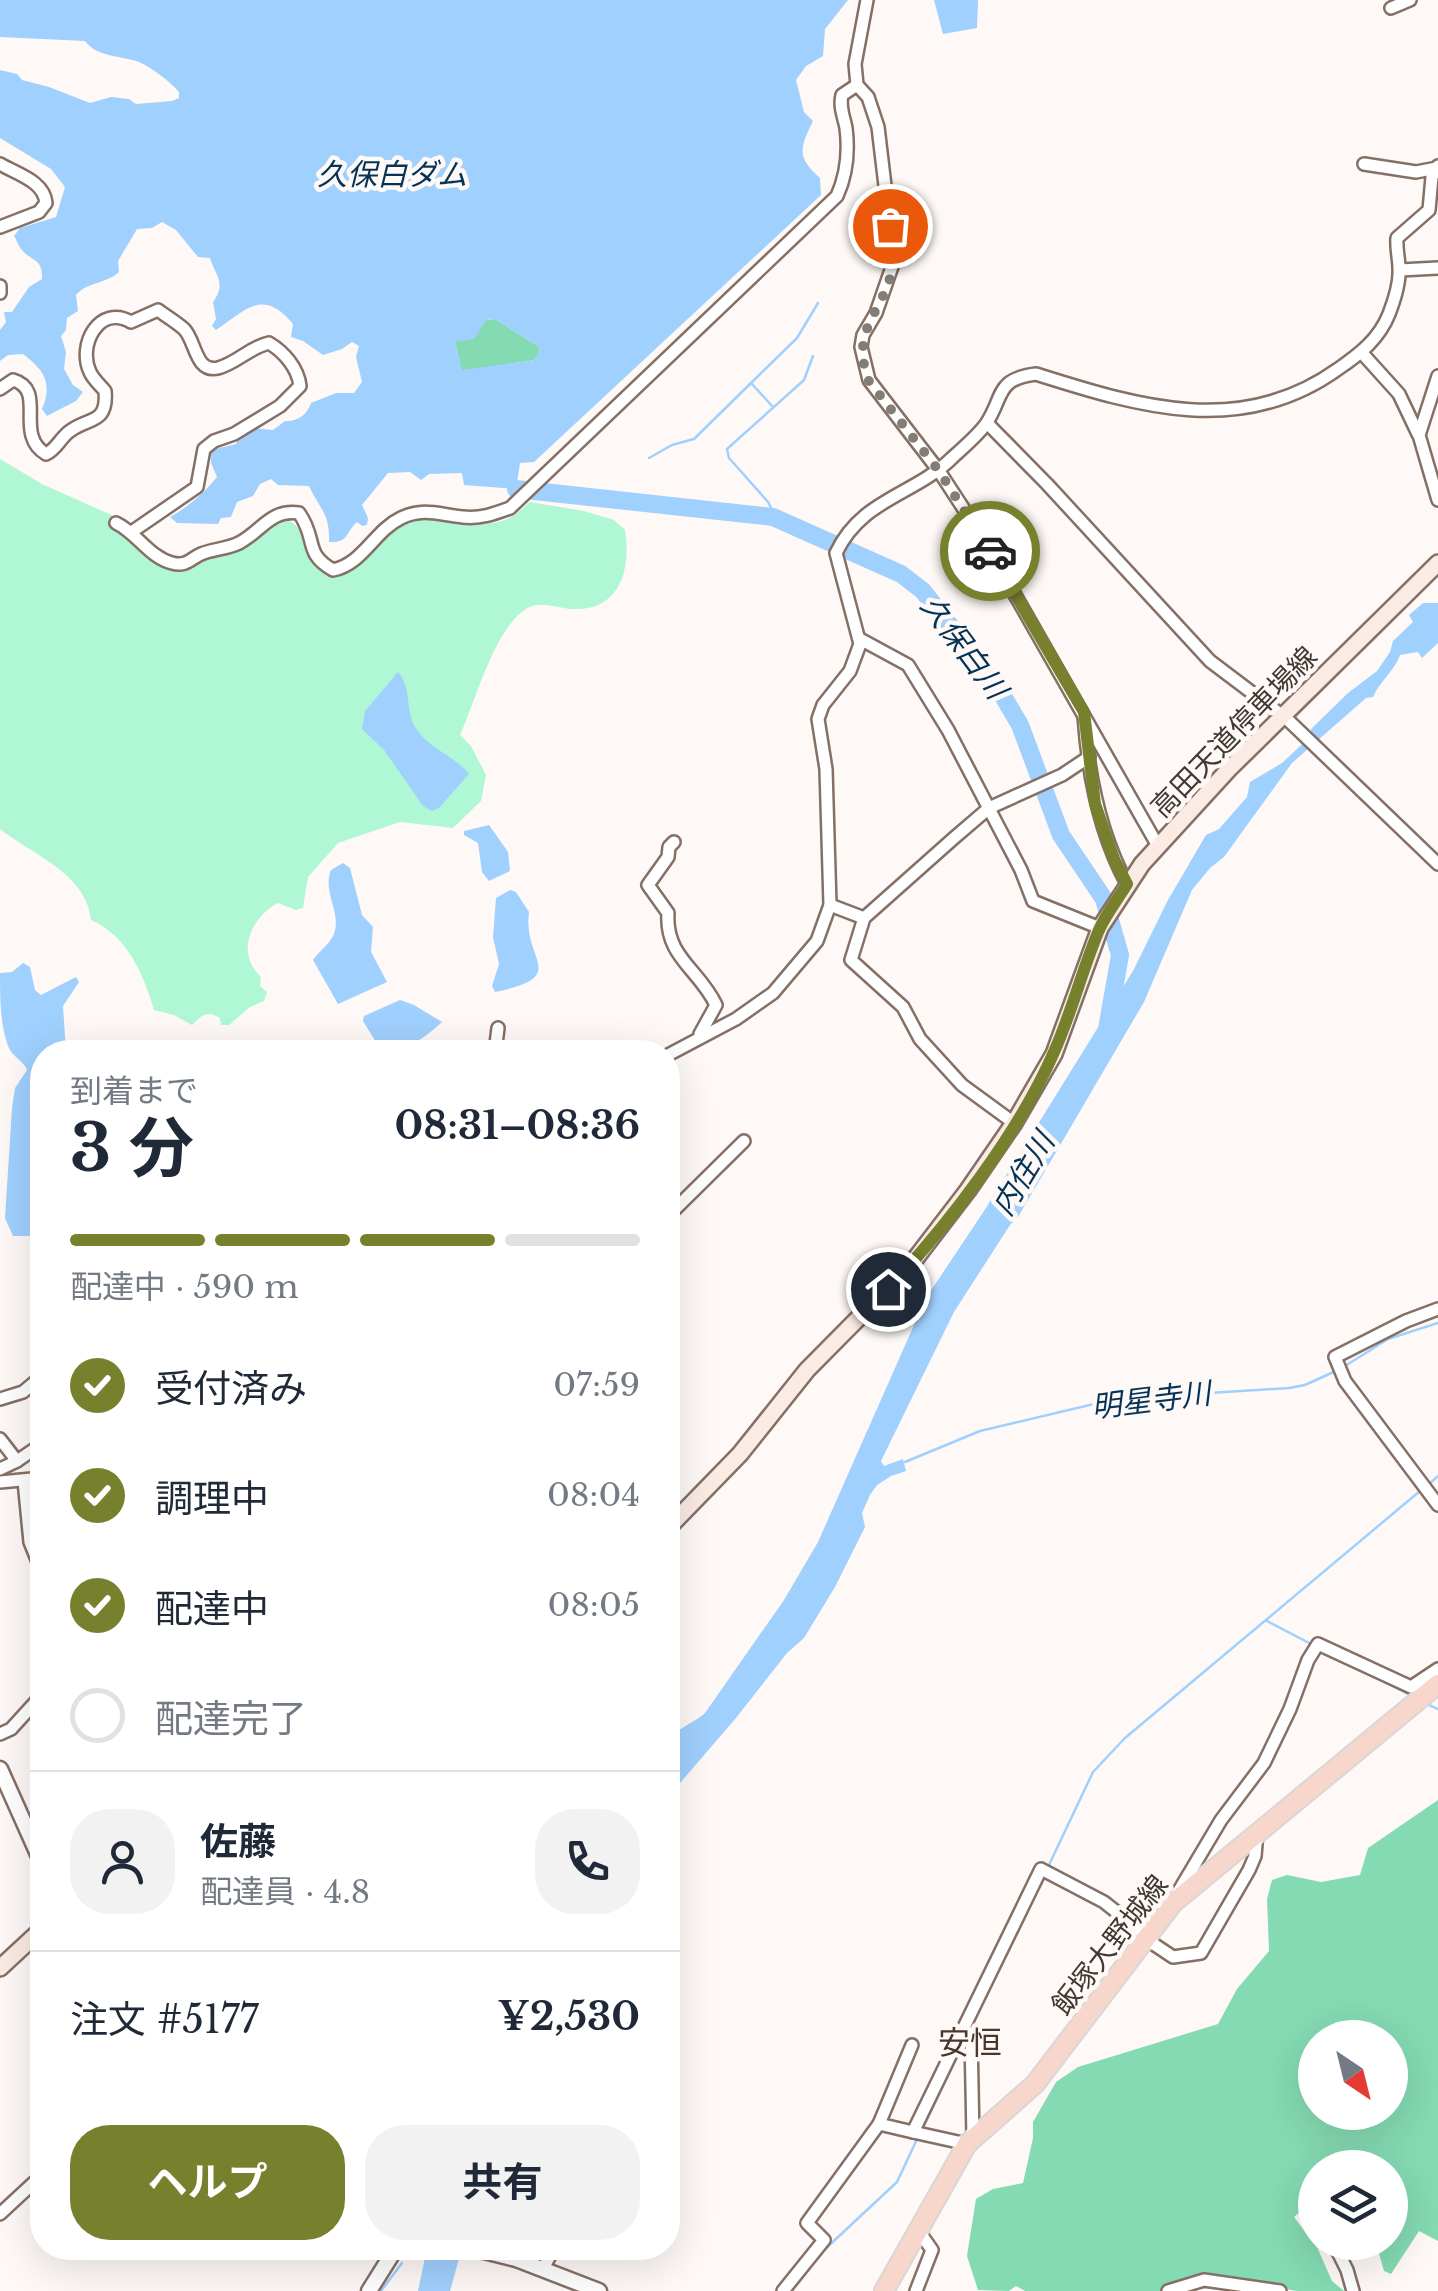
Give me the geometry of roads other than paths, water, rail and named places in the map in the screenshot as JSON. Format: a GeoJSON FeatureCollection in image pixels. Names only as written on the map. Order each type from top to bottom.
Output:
{"type":"FeatureCollection","features":[{"type":"Feature","properties":{"kind":"main road","name":"高田天道停車場線"},"geometry":{"type":"LineString","coordinates":[[680,1516],[727,1468],[807,1370],[908,1268],[968,1190],[1014,1123],[1054,1054],[1100,928],[1127,884],[1158,846],[1438,562]]}},
{"type":"Feature","properties":{"kind":"main road","name":"飯塚大野城線"},"geometry":{"type":"LineString","coordinates":[[884,2291],[970,2141],[1035,2084],[1172,1903],[1438,1684]]}},
{"type":"Feature","properties":{"kind":"main road"},"geometry":{"type":"LineString","coordinates":[[0,1968],[30,1940]]}},
{"type":"Feature","properties":{"kind":"street"},"geometry":{"type":"LineString","coordinates":[[867,0],[855,64],[857,86],[868,97],[878,126],[894,261],[876,313],[863,335],[863,363],[868,380],[939,471],[982,537],[1158,846]]}},
{"type":"Feature","properties":{"kind":"street"},"geometry":{"type":"LineString","coordinates":[[1390,8],[1410,0]]}},
{"type":"Feature","properties":{"kind":"street"},"geometry":{"type":"LineString","coordinates":[[116,522],[133,531],[157,557],[187,564],[201,554],[237,544],[272,515],[299,513],[310,528],[312,553],[333,570],[354,562],[397,520],[415,512],[430,510],[465,518],[510,508],[838,196],[846,170],[848,142],[840,102],[842,95],[857,86]]}},
{"type":"Feature","properties":{"kind":"street"},"geometry":{"type":"LineString","coordinates":[[0,164],[38,186],[46,202],[39,212],[0,226]]}},
{"type":"Feature","properties":{"kind":"street"},"geometry":{"type":"LineString","coordinates":[[1364,164],[1416,172],[1438,167]]}},
{"type":"Feature","properties":{"kind":"street"},"geometry":{"type":"LineString","coordinates":[[680,1048],[736,1019],[773,993],[817,941],[830,905],[826,769],[818,719],[823,705],[850,671],[860,640],[836,554],[844,538],[863,516],[939,471],[987,423],[997,395],[1020,376],[1036,374],[1138,404],[1211,410],[1252,410],[1321,382],[1362,352],[1388,318],[1400,270],[1397,238],[1432,205],[1432,177],[1438,167]]}},
{"type":"Feature","properties":{"kind":"street"},"geometry":{"type":"LineString","coordinates":[[1400,270],[1438,268]]}},
{"type":"Feature","properties":{"kind":"street"},"geometry":{"type":"LineString","coordinates":[[0,390],[13,380],[23,383],[30,392],[28,420],[34,442],[46,454],[72,429],[95,421],[102,412],[106,391],[91,375],[88,363],[94,327],[104,318],[122,317],[132,322],[158,310],[186,331],[198,360],[206,367],[218,368],[255,346],[270,344],[280,350],[299,376],[300,386],[291,398],[234,434],[214,441],[200,459],[197,487],[133,531]]}},
{"type":"Feature","properties":{"kind":"street"},"geometry":{"type":"LineString","coordinates":[[1362,352],[1400,394],[1418,435],[1438,500]]}},
{"type":"Feature","properties":{"kind":"street"},"geometry":{"type":"LineString","coordinates":[[1418,435],[1438,376]]}},
{"type":"Feature","properties":{"kind":"street"},"geometry":{"type":"LineString","coordinates":[[987,423],[1210,660],[1285,718],[1438,864]]}},
{"type":"Feature","properties":{"kind":"street"},"geometry":{"type":"LineString","coordinates":[[860,640],[908,665],[948,730],[1033,902],[1100,928]]}},
{"type":"Feature","properties":{"kind":"street"},"geometry":{"type":"LineString","coordinates":[[1084,712],[1095,804],[1127,884]]}},
{"type":"Feature","properties":{"kind":"street"},"geometry":{"type":"LineString","coordinates":[[1014,1123],[962,1085],[920,1039],[903,1006],[852,960],[864,918],[989,808],[1062,775],[1089,757]]}},
{"type":"Feature","properties":{"kind":"street"},"geometry":{"type":"LineString","coordinates":[[674,842],[648,885],[668,913],[672,945],[716,1005],[698,1037]]}},
{"type":"Feature","properties":{"kind":"street"},"geometry":{"type":"LineString","coordinates":[[830,905],[864,918]]}},
{"type":"Feature","properties":{"kind":"street"},"geometry":{"type":"LineString","coordinates":[[496,1040],[498,1028]]}},
{"type":"Feature","properties":{"kind":"street"},"geometry":{"type":"LineString","coordinates":[[680,1204],[744,1140]]}},
{"type":"Feature","properties":{"kind":"street"},"geometry":{"type":"LineString","coordinates":[[1438,1309],[1406,1321],[1336,1358],[1345,1381],[1438,1506]]}},
{"type":"Feature","properties":{"kind":"street"},"geometry":{"type":"LineString","coordinates":[[0,1399],[30,1386]]}},
{"type":"Feature","properties":{"kind":"street"},"geometry":{"type":"LineString","coordinates":[[0,1440],[17,1461]]}},
{"type":"Feature","properties":{"kind":"street"},"geometry":{"type":"LineString","coordinates":[[0,1469],[30,1452]]}},
{"type":"Feature","properties":{"kind":"street"},"geometry":{"type":"LineString","coordinates":[[0,1482],[30,1480]]}},
{"type":"Feature","properties":{"kind":"street"},"geometry":{"type":"LineString","coordinates":[[24,1481],[30,1542]]}},
{"type":"Feature","properties":{"kind":"street"},"geometry":{"type":"LineString","coordinates":[[1172,1903],[1201,1850],[1264,1763],[1318,1644],[1411,1686],[1438,1669]]}},
{"type":"Feature","properties":{"kind":"street"},"geometry":{"type":"LineString","coordinates":[[0,1734],[30,1707]]}},
{"type":"Feature","properties":{"kind":"street"},"geometry":{"type":"LineString","coordinates":[[0,1769],[30,1835]]}},
{"type":"Feature","properties":{"kind":"street"},"geometry":{"type":"LineString","coordinates":[[919,2133],[1040,1869],[1104,1902],[1173,1957],[1202,1953],[1249,1870],[1255,1856],[1257,1831]]}},
{"type":"Feature","properties":{"kind":"street"},"geometry":{"type":"LineString","coordinates":[[879,2124],[970,2141],[967,2033]]}},
{"type":"Feature","properties":{"kind":"street"},"geometry":{"type":"LineString","coordinates":[[783,2291],[824,2240],[808,2224],[879,2124],[912,2045]]}},
{"type":"Feature","properties":{"kind":"street"},"geometry":{"type":"LineString","coordinates":[[0,2214],[30,2186]]}},
{"type":"Feature","properties":{"kind":"street"},"geometry":{"type":"LineString","coordinates":[[916,2291],[932,2250],[918,2230]]}},
{"type":"Feature","properties":{"kind":"street"},"geometry":{"type":"LineString","coordinates":[[370,2291],[389,2260]]}},
{"type":"Feature","properties":{"kind":"street"},"geometry":{"type":"LineString","coordinates":[[513,2260],[593,2290]]}},
{"type":"Feature","properties":{"kind":"street"},"geometry":{"type":"LineString","coordinates":[[543,2269],[548,2260]]}},
{"type":"Feature","properties":{"kind":"street"},"geometry":{"type":"LineString","coordinates":[[1342,2260],[1352,2291]]}},
{"type":"Feature","properties":{"kind":"street"},"geometry":{"type":"LineString","coordinates":[[1168,2291],[1204,2280],[1280,2291]]}},
{"type":"Feature","properties":{"kind":"water","name":"久保白ダム"},"geometry":{"type":"Polygon","coordinates":[[[0,0],[848,0],[825,29],[823,56],[806,66],[796,80],[804,112],[813,121],[803,145],[804,158],[820,178],[821,195],[534,462],[520,463],[516,489],[464,485],[462,473],[429,474],[421,480],[410,472],[388,473],[362,505],[367,525],[357,522],[343,539],[335,542],[329,542],[326,518],[309,486],[278,485],[271,479],[260,484],[253,496],[237,502],[231,517],[221,518],[218,524],[177,523],[170,517],[195,500],[217,477],[211,450],[236,444],[239,436],[251,428],[273,430],[285,421],[301,417],[311,403],[336,393],[354,393],[362,382],[356,357],[359,346],[352,342],[323,355],[291,337],[293,324],[273,307],[246,309],[216,330],[212,326],[216,319],[213,302],[220,284],[210,258],[198,257],[176,230],[162,222],[152,228],[137,229],[118,261],[119,272],[76,295],[78,311],[67,318],[61,336],[66,352],[64,369],[73,385],[83,392],[76,401],[47,416],[42,409],[46,384],[36,366],[23,354],[8,355],[0,361],[4,312],[12,312],[29,287],[42,279],[39,264],[22,250],[14,236],[20,228],[56,217],[65,187],[51,169],[0,138],[0,70],[90,103],[111,97],[136,104],[172,101],[179,98],[179,92],[145,65],[103,53],[85,41],[0,37],[0,0]],[[495,319],[486,320],[474,339],[455,342],[462,370],[535,360],[540,351],[495,319]]]}},
{"type":"Feature","properties":{"kind":"water"},"geometry":{"type":"Polygon","coordinates":[[[934,0],[978,0],[977,28],[943,34],[934,0]]]}},
{"type":"Feature","properties":{"kind":"water","name":"内住川"},"geometry":{"type":"Polygon","coordinates":[[[1423,603],[1438,603],[1438,643],[1422,658],[1418,652],[1400,655],[1373,697],[1366,698],[1292,763],[1224,857],[1192,890],[1144,1002],[1018,1217],[954,1312],[881,1461],[884,1466],[903,1459],[906,1471],[877,1485],[870,1495],[862,1513],[865,1527],[804,1638],[787,1653],[680,1783],[680,1730],[705,1713],[784,1600],[818,1542],[926,1298],[1133,971],[1206,835],[1219,829],[1247,797],[1250,782],[1282,763],[1348,693],[1377,671],[1393,641],[1413,622],[1409,615],[1423,603]]]}},
{"type":"Feature","properties":{"kind":"water"},"geometry":{"type":"Polygon","coordinates":[[[398,672],[419,733],[469,774],[432,811],[423,806],[384,750],[362,729],[365,711],[398,672]]]}},
{"type":"Feature","properties":{"kind":"water"},"geometry":{"type":"Polygon","coordinates":[[[489,825],[508,852],[510,871],[489,881],[482,872],[478,843],[464,835],[464,831],[489,825]]]}},
{"type":"Feature","properties":{"kind":"water"},"geometry":{"type":"Polygon","coordinates":[[[343,863],[350,868],[362,915],[373,927],[371,952],[387,982],[338,1004],[313,960],[334,934],[336,918],[329,878],[331,870],[343,863]]]}},
{"type":"Feature","properties":{"kind":"water"},"geometry":{"type":"Polygon","coordinates":[[[510,890],[516,892],[529,912],[538,973],[532,980],[495,992],[492,986],[499,964],[493,937],[496,898],[510,890]]]}},
{"type":"Feature","properties":{"kind":"water"},"geometry":{"type":"Polygon","coordinates":[[[23,963],[30,967],[35,990],[41,995],[76,977],[79,982],[63,1006],[65,1040],[30,1040],[30,1236],[13,1236],[5,1218],[12,1108],[15,1088],[27,1070],[5,1038],[0,973],[12,972],[23,963]]]}},
{"type":"Feature","properties":{"kind":"water"},"geometry":{"type":"Polygon","coordinates":[[[400,1000],[442,1022],[418,1040],[375,1040],[364,1016],[400,1000]]]}},
{"type":"Feature","properties":{"kind":"water"},"geometry":{"type":"Polygon","coordinates":[[[424,2260],[459,2260],[450,2291],[418,2291],[424,2260]]]}},
{"type":"Feature","properties":{"kind":"waterway"},"geometry":{"type":"LineString","coordinates":[[773,407],[751,383],[797,338],[818,303]]}},
{"type":"Feature","properties":{"kind":"waterway"},"geometry":{"type":"LineString","coordinates":[[777,519],[768,502],[729,458],[727,449],[804,380],[813,356]]}},
{"type":"Feature","properties":{"kind":"waterway"},"geometry":{"type":"LineString","coordinates":[[649,458],[672,445],[694,439],[751,383]]}},
{"type":"Feature","properties":{"kind":"waterway","name":"久保白川"},"geometry":{"type":"LineString","coordinates":[[516,489],[773,517],[901,574],[923,591],[997,686],[1020,725],[1061,835],[1104,899],[1120,955],[1107,1029]]}},
{"type":"Feature","properties":{"kind":"waterway","name":"明星寺川"},"geometry":{"type":"LineString","coordinates":[[1345,1366],[1388,1339],[1438,1323]]}},
{"type":"Feature","properties":{"kind":"waterway","name":"明星寺川"},"geometry":{"type":"LineString","coordinates":[[905,1462],[980,1431],[1115,1399],[1289,1388],[1338,1370]]}},
{"type":"Feature","properties":{"kind":"waterway"},"geometry":{"type":"LineString","coordinates":[[1427,1486],[1438,1476]]}},
{"type":"Feature","properties":{"kind":"waterway"},"geometry":{"type":"LineString","coordinates":[[1048,1867],[1093,1772],[1125,1738],[1420,1491]]}},
{"type":"Feature","properties":{"kind":"waterway"},"geometry":{"type":"LineString","coordinates":[[1267,1621],[1313,1645]]}},
{"type":"Feature","properties":{"kind":"waterway"},"geometry":{"type":"LineString","coordinates":[[1367,1673],[1410,1695]]}},
{"type":"Feature","properties":{"kind":"waterway"},"geometry":{"type":"LineString","coordinates":[[1427,1704],[1438,1709]]}},
{"type":"Feature","properties":{"kind":"waterway"},"geometry":{"type":"LineString","coordinates":[[969,2031],[1044,1876]]}},
{"type":"Feature","properties":{"kind":"waterway"},"geometry":{"type":"LineString","coordinates":[[922,2130],[966,2038]]}},
{"type":"Feature","properties":{"kind":"waterway"},"geometry":{"type":"LineString","coordinates":[[822,2252],[897,2182],[918,2137]]}},
{"type":"Feature","properties":{"kind":"waterway"},"geometry":{"type":"LineString","coordinates":[[381,2291],[402,2263]]}},
{"type":"Feature","properties":{"kind":"district","name":"安恒"},"geometry":{"type":"Point","coordinates":[970,2043]}}]}
